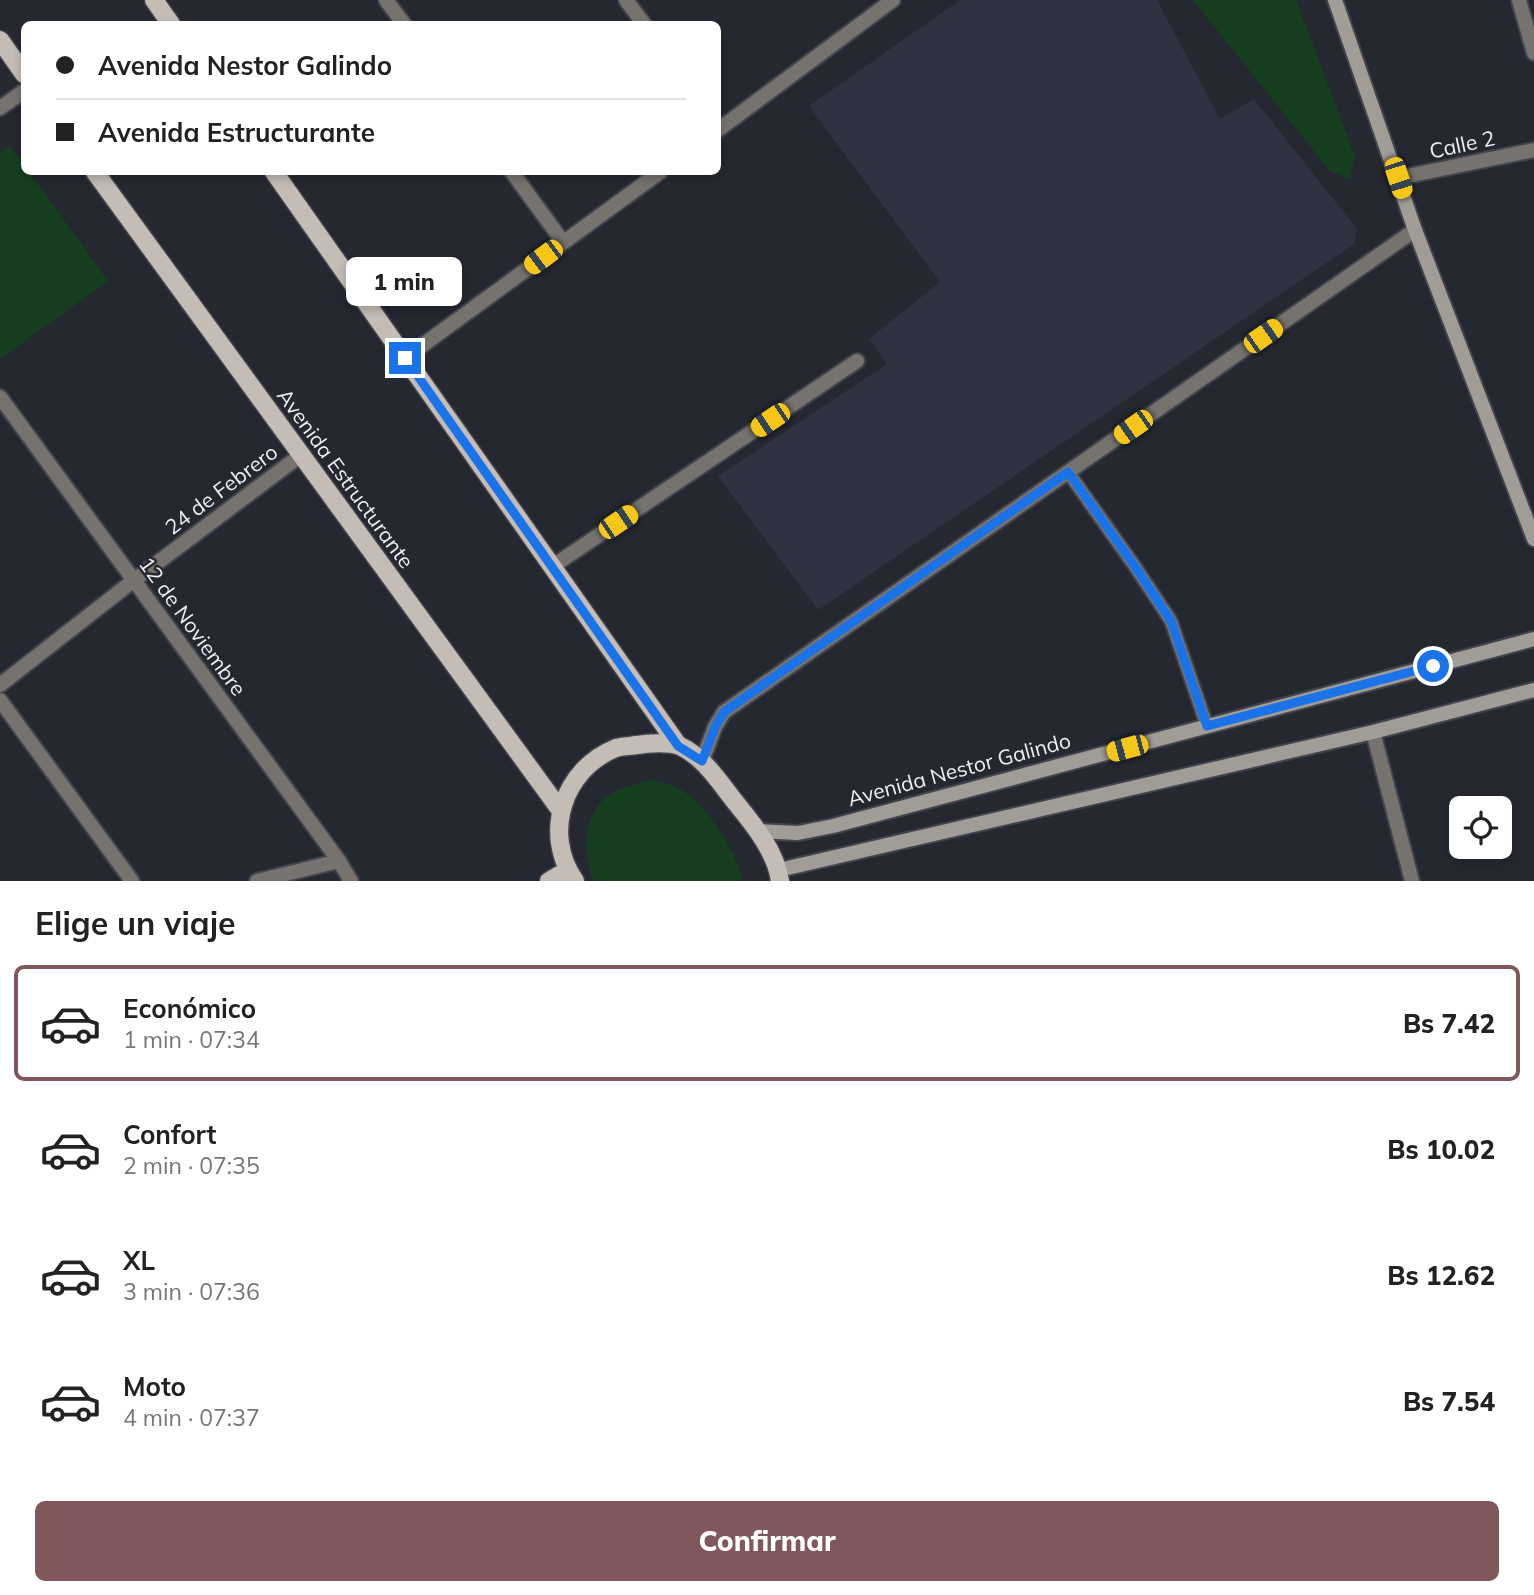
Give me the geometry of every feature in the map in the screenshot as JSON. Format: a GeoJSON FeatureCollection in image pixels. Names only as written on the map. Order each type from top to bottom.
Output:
{"type":"FeatureCollection","features":[{"type":"Feature","properties":{"kind":"main road"},"geometry":{"type":"LineString","coordinates":[[154,0],[169,21]]}},
{"type":"Feature","properties":{"kind":"main road"},"geometry":{"type":"LineString","coordinates":[[1335,0],[1415,230],[1534,539]]}},
{"type":"Feature","properties":{"kind":"main road"},"geometry":{"type":"LineString","coordinates":[[0,40],[21,70]]}},
{"type":"Feature","properties":{"kind":"main road","name":"Avenida Estructurante"},"geometry":{"type":"LineString","coordinates":[[97,175],[561,811]]}},
{"type":"Feature","properties":{"kind":"main road"},"geometry":{"type":"LineString","coordinates":[[276,175],[678,746],[702,761],[758,831],[780,876],[1373,732],[1534,690]]}},
{"type":"Feature","properties":{"kind":"main road","name":"Avenida Nestor Galindo"},"geometry":{"type":"LineString","coordinates":[[758,831],[798,833],[833,826],[1534,639]]}},
{"type":"Feature","properties":{"kind":"main road"},"geometry":{"type":"LineString","coordinates":[[549,881],[572,876],[559,840],[561,811],[572,784],[592,762],[617,748],[647,743],[678,746]]}},
{"type":"Feature","properties":{"kind":"street"},"geometry":{"type":"LineString","coordinates":[[386,0],[402,21]]}},
{"type":"Feature","properties":{"kind":"street"},"geometry":{"type":"LineString","coordinates":[[626,0],[642,21]]}},
{"type":"Feature","properties":{"kind":"street"},"geometry":{"type":"LineString","coordinates":[[721,125],[893,0]]}},
{"type":"Feature","properties":{"kind":"street"},"geometry":{"type":"LineString","coordinates":[[1519,0],[1534,53]]}},
{"type":"Feature","properties":{"kind":"street"},"geometry":{"type":"LineString","coordinates":[[0,108],[21,93]]}},
{"type":"Feature","properties":{"kind":"street","name":"Calle 2"},"geometry":{"type":"LineString","coordinates":[[1398,178],[1534,150]]}},
{"type":"Feature","properties":{"kind":"street"},"geometry":{"type":"LineString","coordinates":[[514,175],[563,242]]}},
{"type":"Feature","properties":{"kind":"street"},"geometry":{"type":"LineString","coordinates":[[405,358],[656,175]]}},
{"type":"Feature","properties":{"kind":"street"},"geometry":{"type":"LineString","coordinates":[[702,761],[724,712],[1415,230]]}},
{"type":"Feature","properties":{"kind":"street"},"geometry":{"type":"LineString","coordinates":[[553,566],[857,361]]}},
{"type":"Feature","properties":{"kind":"street","name":"12 de Noviembre"},"geometry":{"type":"LineString","coordinates":[[0,397],[351,881]]}},
{"type":"Feature","properties":{"kind":"street","name":"24 de Febrero"},"geometry":{"type":"LineString","coordinates":[[0,685],[301,455]]}},
{"type":"Feature","properties":{"kind":"street"},"geometry":{"type":"LineString","coordinates":[[0,700],[132,881]]}},
{"type":"Feature","properties":{"kind":"street"},"geometry":{"type":"LineString","coordinates":[[1373,732],[1412,881]]}},
{"type":"Feature","properties":{"kind":"street"},"geometry":{"type":"LineString","coordinates":[[257,881],[338,860]]}},
{"type":"Feature","properties":{"kind":"lane"},"geometry":{"type":"LineString","coordinates":[[1068,472],[1171,621],[1207,726]]}},
{"type":"Feature","properties":{"kind":"shaded area"},"geometry":{"type":"Polygon","coordinates":[[[960,0],[1157,0],[1220,119],[1254,99],[1357,229],[1354,244],[818,610],[718,476],[887,364],[869,339],[940,282],[809,106],[960,0]]]}},
{"type":"Feature","properties":{"kind":"green space"},"geometry":{"type":"Polygon","coordinates":[[[1193,0],[1296,0],[1355,157],[1349,179],[1331,172],[1193,0]]]}},
{"type":"Feature","properties":{"kind":"green space"},"geometry":{"type":"Polygon","coordinates":[[[10,146],[21,162],[21,175],[31,175],[108,281],[0,359],[0,153],[10,146]]]}},
{"type":"Feature","properties":{"kind":"green space"},"geometry":{"type":"Polygon","coordinates":[[[652,780],[680,789],[702,808],[728,844],[742,881],[594,881],[586,849],[592,816],[605,798],[615,791],[652,780]]]}},
{"type":"Feature","properties":{"kind":"route"},"geometry":{"type":"LineString","coordinates":[[405,358],[678,746],[702,761],[724,712],[1068,472],[1171,621],[1207,726],[1433,666]]}}]}
